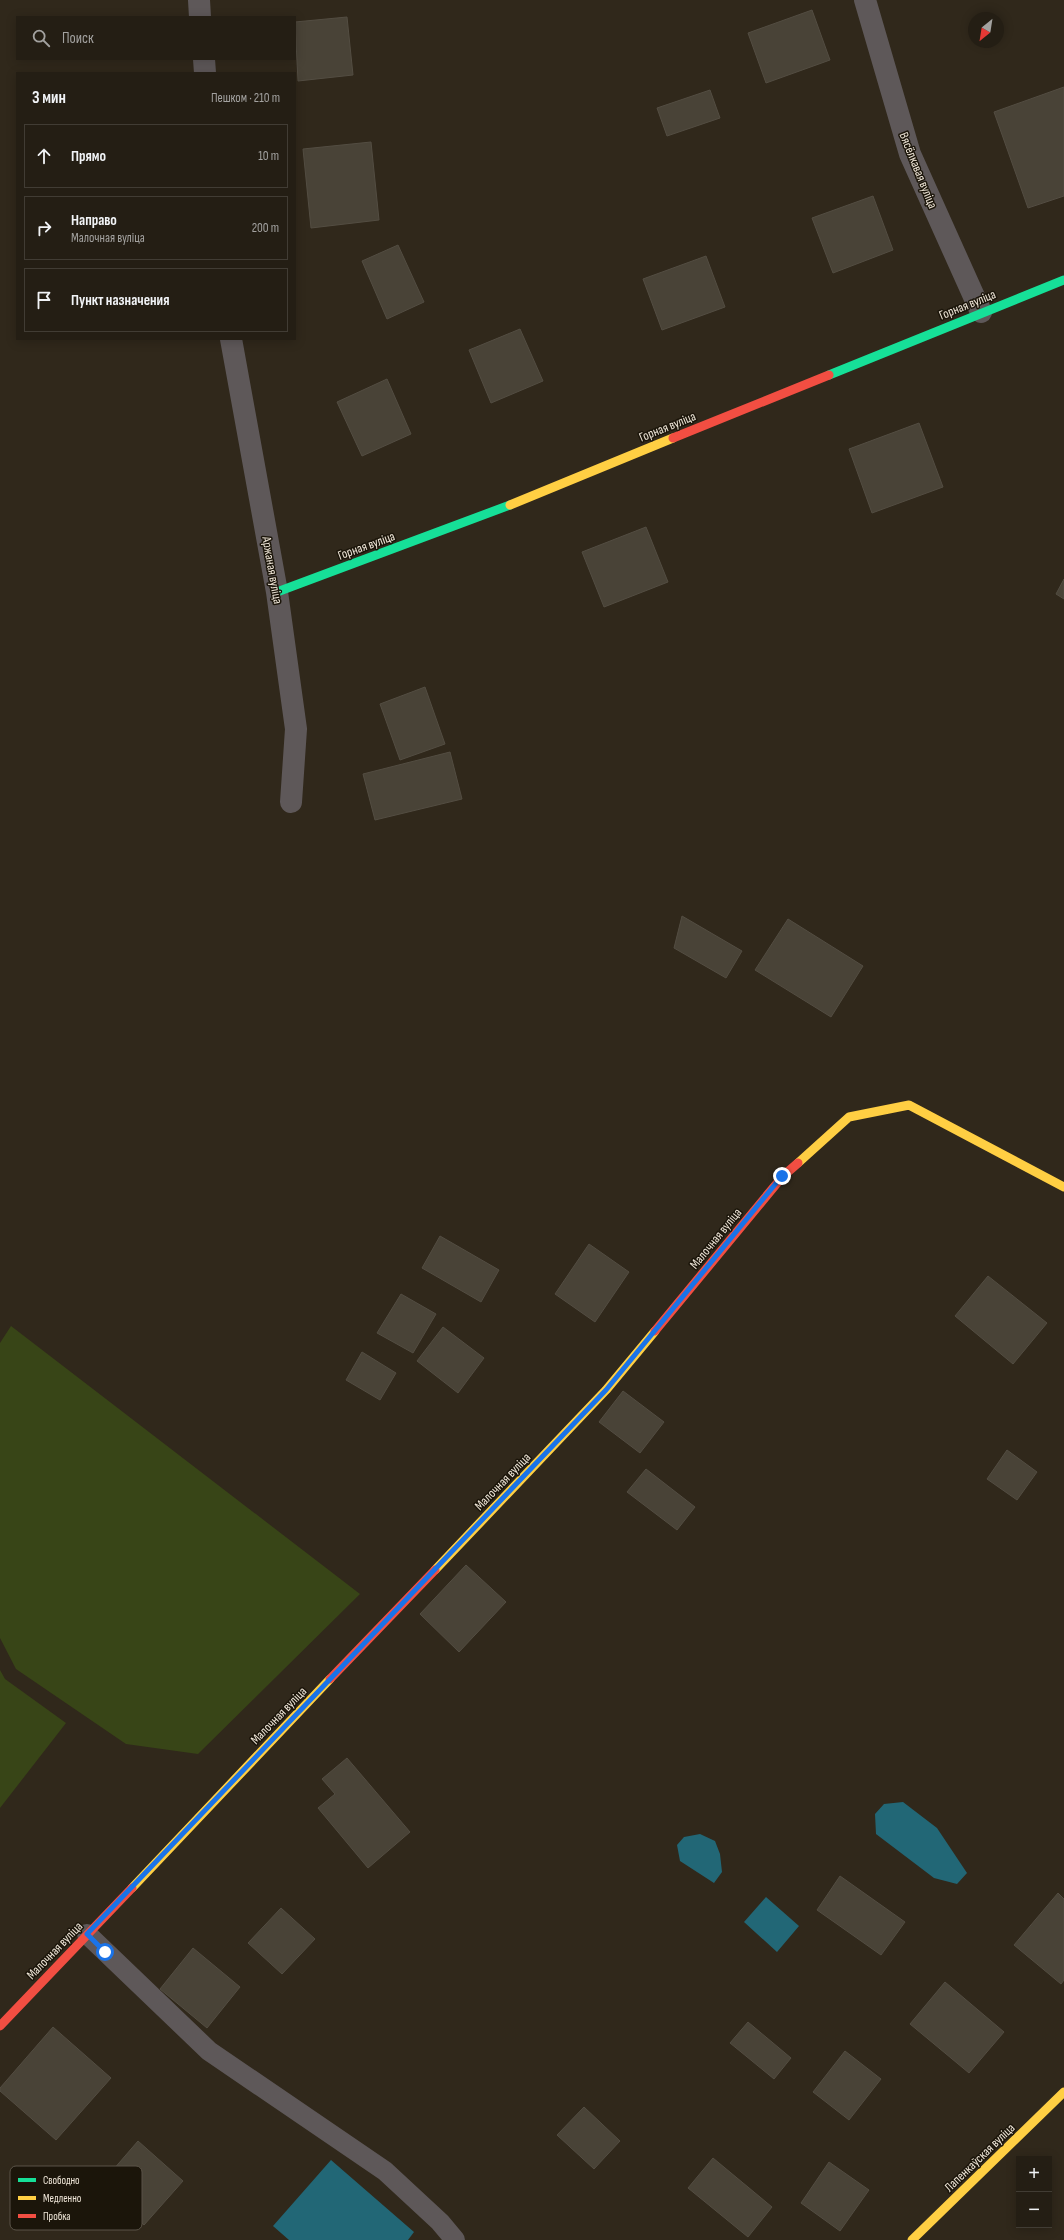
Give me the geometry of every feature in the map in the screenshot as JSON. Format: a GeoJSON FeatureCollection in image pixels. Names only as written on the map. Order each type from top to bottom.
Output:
{"type":"FeatureCollection","features":[{"type":"Feature","properties":{"kind":"street"},"geometry":{"type":"LineString","coordinates":[[198,0],[200,16]]}},
{"type":"Feature","properties":{"kind":"street","name":"Вясёлкавая вуліца"},"geometry":{"type":"LineString","coordinates":[[865,0],[910,154],[981,312]]}},
{"type":"Feature","properties":{"kind":"street"},"geometry":{"type":"LineString","coordinates":[[204,60],[205,72]]}},
{"type":"Feature","properties":{"kind":"street","name":"Горная вуліца"},"geometry":{"type":"LineString","coordinates":[[278,592],[482,516],[981,312],[1064,280]]}},
{"type":"Feature","properties":{"kind":"street","name":"Аржаная вуліца"},"geometry":{"type":"LineString","coordinates":[[231,340],[278,592],[296,729],[291,802]]}},
{"type":"Feature","properties":{"kind":"street","name":"Малочная вуліца"},"geometry":{"type":"LineString","coordinates":[[0,2026],[606,1390],[782,1176],[849,1117],[909,1105],[1064,1187]]}},
{"type":"Feature","properties":{"kind":"street","name":"Лапенкаўская вуліца"},"geometry":{"type":"LineString","coordinates":[[912,2240],[1064,2092]]}},
{"type":"Feature","properties":{"kind":"lane"},"geometry":{"type":"LineString","coordinates":[[87,1934],[209,2051],[385,2171],[440,2222],[455,2240]]}},
{"type":"Feature","properties":{"kind":"green space"},"geometry":{"type":"Polygon","coordinates":[[[11,1326],[360,1594],[198,1754],[126,1744],[16,1669],[0,1638],[0,1343],[11,1326]]]}},
{"type":"Feature","properties":{"kind":"green space"},"geometry":{"type":"Polygon","coordinates":[[[0,1670],[5,1679],[66,1723],[0,1808],[0,1670]]]}},
{"type":"Feature","properties":{"kind":"water"},"geometry":{"type":"Polygon","coordinates":[[[903,1802],[937,1828],[967,1873],[957,1884],[934,1878],[876,1834],[875,1814],[884,1804],[903,1802]]]}},
{"type":"Feature","properties":{"kind":"water"},"geometry":{"type":"Polygon","coordinates":[[[700,1834],[715,1841],[720,1854],[722,1872],[714,1883],[680,1861],[677,1845],[684,1837],[700,1834]]]}},
{"type":"Feature","properties":{"kind":"water"},"geometry":{"type":"Polygon","coordinates":[[[766,1897],[799,1926],[777,1952],[744,1922],[766,1897]]]}},
{"type":"Feature","properties":{"kind":"water"},"geometry":{"type":"Polygon","coordinates":[[[331,2160],[414,2232],[408,2240],[289,2240],[273,2226],[331,2160]]]}},
{"type":"Feature","properties":{"kind":"building"},"geometry":{"type":"Polygon","coordinates":[[[812,10],[830,60],[766,83],[748,33],[812,10]]]}},
{"type":"Feature","properties":{"kind":"building"},"geometry":{"type":"Polygon","coordinates":[[[347,17],[353,75],[298,81],[296,22],[347,17]]]}},
{"type":"Feature","properties":{"kind":"building"},"geometry":{"type":"Polygon","coordinates":[[[1064,87],[1064,196],[1028,208],[994,112],[1064,87]]]}},
{"type":"Feature","properties":{"kind":"building"},"geometry":{"type":"Polygon","coordinates":[[[710,90],[720,118],[667,136],[657,108],[710,90]]]}},
{"type":"Feature","properties":{"kind":"building"},"geometry":{"type":"Polygon","coordinates":[[[371,142],[379,220],[311,228],[303,149],[371,142]]]}},
{"type":"Feature","properties":{"kind":"building"},"geometry":{"type":"Polygon","coordinates":[[[873,196],[893,250],[833,273],[812,218],[873,196]]]}},
{"type":"Feature","properties":{"kind":"building"},"geometry":{"type":"Polygon","coordinates":[[[398,245],[424,302],[387,319],[362,261],[398,245]]]}},
{"type":"Feature","properties":{"kind":"building"},"geometry":{"type":"Polygon","coordinates":[[[706,256],[725,307],[662,330],[643,279],[706,256]]]}},
{"type":"Feature","properties":{"kind":"building"},"geometry":{"type":"Polygon","coordinates":[[[520,329],[543,381],[491,403],[469,350],[520,329]]]}},
{"type":"Feature","properties":{"kind":"building"},"geometry":{"type":"Polygon","coordinates":[[[387,379],[411,434],[362,456],[337,402],[387,379]]]}},
{"type":"Feature","properties":{"kind":"building"},"geometry":{"type":"Polygon","coordinates":[[[919,423],[943,487],[872,513],[849,449],[919,423]]]}},
{"type":"Feature","properties":{"kind":"building"},"geometry":{"type":"Polygon","coordinates":[[[646,527],[668,582],[604,607],[582,552],[646,527]]]}},
{"type":"Feature","properties":{"kind":"building"},"geometry":{"type":"Polygon","coordinates":[[[1064,579],[1064,599],[1056,594],[1064,579]]]}},
{"type":"Feature","properties":{"kind":"building"},"geometry":{"type":"Polygon","coordinates":[[[425,687],[445,744],[400,760],[380,704],[425,687]]]}},
{"type":"Feature","properties":{"kind":"building"},"geometry":{"type":"Polygon","coordinates":[[[450,752],[462,799],[375,820],[363,774],[450,752]]]}},
{"type":"Feature","properties":{"kind":"building"},"geometry":{"type":"Polygon","coordinates":[[[682,916],[742,951],[726,978],[674,948],[682,916]]]}},
{"type":"Feature","properties":{"kind":"building"},"geometry":{"type":"Polygon","coordinates":[[[788,919],[863,966],[831,1017],[755,970],[788,919]]]}},
{"type":"Feature","properties":{"kind":"building"},"geometry":{"type":"Polygon","coordinates":[[[440,1236],[499,1270],[481,1302],[422,1268],[440,1236]]]}},
{"type":"Feature","properties":{"kind":"building"},"geometry":{"type":"Polygon","coordinates":[[[589,1244],[629,1272],[595,1322],[555,1294],[589,1244]]]}},
{"type":"Feature","properties":{"kind":"building"},"geometry":{"type":"Polygon","coordinates":[[[988,1276],[1047,1323],[1013,1364],[955,1316],[988,1276]]]}},
{"type":"Feature","properties":{"kind":"building"},"geometry":{"type":"Polygon","coordinates":[[[401,1294],[436,1314],[413,1353],[377,1333],[401,1294]]]}},
{"type":"Feature","properties":{"kind":"building"},"geometry":{"type":"Polygon","coordinates":[[[443,1327],[484,1358],[458,1393],[417,1361],[443,1327]]]}},
{"type":"Feature","properties":{"kind":"building"},"geometry":{"type":"Polygon","coordinates":[[[362,1352],[396,1373],[380,1400],[346,1380],[362,1352]]]}},
{"type":"Feature","properties":{"kind":"building"},"geometry":{"type":"Polygon","coordinates":[[[623,1391],[664,1422],[640,1453],[599,1422],[623,1391]]]}},
{"type":"Feature","properties":{"kind":"building"},"geometry":{"type":"Polygon","coordinates":[[[1007,1450],[1037,1472],[1017,1500],[987,1479],[1007,1450]]]}},
{"type":"Feature","properties":{"kind":"building"},"geometry":{"type":"Polygon","coordinates":[[[646,1469],[695,1507],[677,1530],[627,1492],[646,1469]]]}},
{"type":"Feature","properties":{"kind":"building"},"geometry":{"type":"Polygon","coordinates":[[[466,1565],[506,1602],[459,1652],[420,1614],[466,1565]]]}},
{"type":"Feature","properties":{"kind":"building"},"geometry":{"type":"Polygon","coordinates":[[[347,1758],[410,1832],[368,1868],[318,1808],[335,1794],[322,1779],[347,1758]]]}},
{"type":"Feature","properties":{"kind":"building"},"geometry":{"type":"Polygon","coordinates":[[[840,1876],[905,1922],[881,1955],[817,1910],[840,1876]]]}},
{"type":"Feature","properties":{"kind":"building"},"geometry":{"type":"Polygon","coordinates":[[[1058,1893],[1064,1899],[1064,1980],[1061,1984],[1014,1945],[1058,1893]]]}},
{"type":"Feature","properties":{"kind":"building"},"geometry":{"type":"Polygon","coordinates":[[[281,1908],[315,1939],[282,1974],[248,1943],[281,1908]]]}},
{"type":"Feature","properties":{"kind":"building"},"geometry":{"type":"Polygon","coordinates":[[[193,1948],[240,1987],[207,2028],[160,1989],[193,1948]]]}},
{"type":"Feature","properties":{"kind":"building"},"geometry":{"type":"Polygon","coordinates":[[[945,1982],[1004,2032],[969,2073],[910,2024],[945,1982]]]}},
{"type":"Feature","properties":{"kind":"building"},"geometry":{"type":"Polygon","coordinates":[[[748,2022],[791,2058],[774,2079],[730,2043],[748,2022]]]}},
{"type":"Feature","properties":{"kind":"building"},"geometry":{"type":"Polygon","coordinates":[[[53,2027],[111,2078],[56,2140],[0,2091],[0,2088],[53,2027]]]}},
{"type":"Feature","properties":{"kind":"building"},"geometry":{"type":"Polygon","coordinates":[[[845,2051],[881,2079],[849,2120],[813,2092],[845,2051]]]}},
{"type":"Feature","properties":{"kind":"building"},"geometry":{"type":"Polygon","coordinates":[[[584,2107],[620,2141],[594,2169],[557,2135],[584,2107]]]}},
{"type":"Feature","properties":{"kind":"building"},"geometry":{"type":"Polygon","coordinates":[[[138,2141],[183,2181],[144,2225],[142,2223],[142,2166],[116,2166],[138,2141]]]}},
{"type":"Feature","properties":{"kind":"building"},"geometry":{"type":"Polygon","coordinates":[[[713,2158],[772,2207],[748,2237],[688,2188],[713,2158]]]}},
{"type":"Feature","properties":{"kind":"building"},"geometry":{"type":"Polygon","coordinates":[[[829,2162],[869,2190],[840,2231],[801,2203],[829,2162]]]}},
{"type":"Feature","properties":{"kind":"traffic: fast"},"geometry":{"type":"LineString","coordinates":[[829,375],[1064,280]]}},
{"type":"Feature","properties":{"kind":"traffic: fast"},"geometry":{"type":"LineString","coordinates":[[277,592],[510,505]]}},
{"type":"Feature","properties":{"kind":"traffic: slow"},"geometry":{"type":"LineString","coordinates":[[510,505],[673,438]]}},
{"type":"Feature","properties":{"kind":"traffic: slow"},"geometry":{"type":"LineString","coordinates":[[798,1163],[849,1117],[909,1105],[1064,1187]]}},
{"type":"Feature","properties":{"kind":"traffic: slow"},"geometry":{"type":"LineString","coordinates":[[435,1570],[606,1390],[655,1331]]}},
{"type":"Feature","properties":{"kind":"traffic: slow"},"geometry":{"type":"LineString","coordinates":[[132,1888],[330,1679]]}},
{"type":"Feature","properties":{"kind":"traffic: slow"},"geometry":{"type":"LineString","coordinates":[[912,2240],[1064,2092]]}},
{"type":"Feature","properties":{"kind":"traffic: jam"},"geometry":{"type":"LineString","coordinates":[[673,438],[829,375]]}},
{"type":"Feature","properties":{"kind":"traffic: jam"},"geometry":{"type":"LineString","coordinates":[[655,1331],[783,1176],[798,1163]]}},
{"type":"Feature","properties":{"kind":"traffic: jam"},"geometry":{"type":"LineString","coordinates":[[330,1679],[435,1570]]}},
{"type":"Feature","properties":{"kind":"traffic: jam"},"geometry":{"type":"LineString","coordinates":[[0,2026],[132,1888]]}},
{"type":"Feature","properties":{"kind":"route"},"geometry":{"type":"LineString","coordinates":[[105,1952],[87,1934],[606,1390],[782,1176]]}}]}
